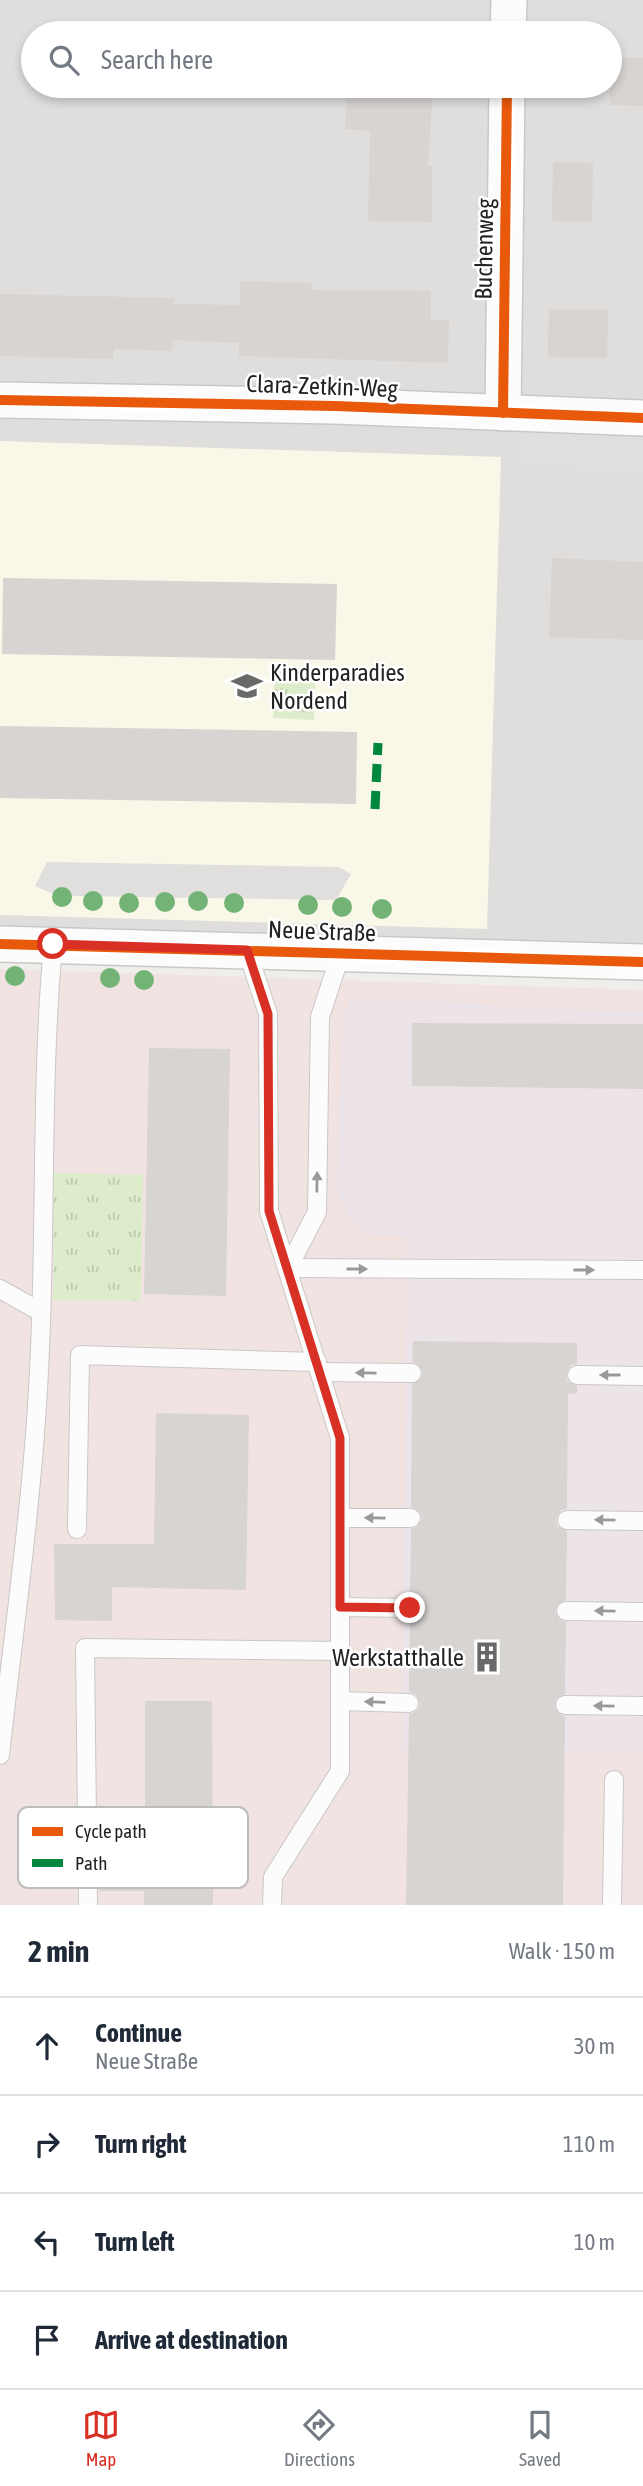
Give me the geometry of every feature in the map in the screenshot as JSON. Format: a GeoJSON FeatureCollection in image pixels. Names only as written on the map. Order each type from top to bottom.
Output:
{"type":"FeatureCollection","features":[{"type":"Feature","properties":{"kind":"street"},"geometry":{"type":"LineString","coordinates":[[508,21],[509,0]]}},
{"type":"Feature","properties":{"kind":"street","name":"Buchenweg"},"geometry":{"type":"LineString","coordinates":[[503,413],[508,98]]}},
{"type":"Feature","properties":{"kind":"street","name":"Clara-Zetkin-Weg"},"geometry":{"type":"LineString","coordinates":[[0,400],[335,406],[643,418]]}},
{"type":"Feature","properties":{"kind":"street","name":"Neue Straße"},"geometry":{"type":"LineString","coordinates":[[0,944],[643,962]]}},
{"type":"Feature","properties":{"kind":"lane"},"geometry":{"type":"LineString","coordinates":[[0,1755],[31,1485],[41,1311],[47,1010],[53,944]]}},
{"type":"Feature","properties":{"kind":"lane"},"geometry":{"type":"LineString","coordinates":[[247,950],[268,1014],[269,1211],[340,1438],[340,1771],[273,1877],[272,1905]]}},
{"type":"Feature","properties":{"kind":"lane"},"geometry":{"type":"LineString","coordinates":[[288,1268],[317,1212],[320,1017],[341,953]]}},
{"type":"Feature","properties":{"kind":"lane"},"geometry":{"type":"LineString","coordinates":[[288,1268],[643,1270]]}},
{"type":"Feature","properties":{"kind":"lane"},"geometry":{"type":"LineString","coordinates":[[0,1290],[41,1311]]}},
{"type":"Feature","properties":{"kind":"lane"},"geometry":{"type":"LineString","coordinates":[[78,1529],[80,1355],[412,1373]]}},
{"type":"Feature","properties":{"kind":"lane"},"geometry":{"type":"LineString","coordinates":[[577,1375],[643,1376]]}},
{"type":"Feature","properties":{"kind":"lane"},"geometry":{"type":"LineString","coordinates":[[340,1518],[411,1518]]}},
{"type":"Feature","properties":{"kind":"lane"},"geometry":{"type":"LineString","coordinates":[[567,1520],[643,1521]]}},
{"type":"Feature","properties":{"kind":"lane"},"geometry":{"type":"LineString","coordinates":[[340,1607],[410,1608]]}},
{"type":"Feature","properties":{"kind":"lane"},"geometry":{"type":"LineString","coordinates":[[566,1611],[643,1612]]}},
{"type":"Feature","properties":{"kind":"lane"},"geometry":{"type":"LineString","coordinates":[[87,1807],[85,1648],[340,1651]]}},
{"type":"Feature","properties":{"kind":"lane"},"geometry":{"type":"LineString","coordinates":[[340,1701],[409,1703]]}},
{"type":"Feature","properties":{"kind":"lane"},"geometry":{"type":"LineString","coordinates":[[565,1705],[643,1706]]}},
{"type":"Feature","properties":{"kind":"lane"},"geometry":{"type":"LineString","coordinates":[[612,1905],[614,1780]]}},
{"type":"Feature","properties":{"kind":"shaded area"},"geometry":{"type":"Polygon","coordinates":[[[0,0],[643,0],[643,950],[0,935],[0,0]]]}},
{"type":"Feature","properties":{"kind":"shaded area"},"geometry":{"type":"Polygon","coordinates":[[[521,437],[643,440],[643,470],[520,467],[521,437]]]}},
{"type":"Feature","properties":{"kind":"shaded area","name":"Kinderparadies Nordend"},"geometry":{"type":"Polygon","coordinates":[[[0,441],[501,457],[487,929],[0,915],[0,441]]]}},
{"type":"Feature","properties":{"kind":"shaded area"},"geometry":{"type":"Polygon","coordinates":[[[47,862],[338,867],[351,874],[336,900],[71,896],[57,889],[54,894],[35,886],[47,862]]]}},
{"type":"Feature","properties":{"kind":"shaded area"},"geometry":{"type":"Polygon","coordinates":[[[0,969],[643,990],[643,1905],[0,1905],[0,969]]]}},
{"type":"Feature","properties":{"kind":"shaded area"},"geometry":{"type":"Polygon","coordinates":[[[350,1000],[444,1001],[519,1008],[643,1012],[643,1753],[402,1751],[407,1236],[371,1235],[358,1228],[341,1203],[337,1187],[343,1016],[350,1000]]]}},
{"type":"Feature","properties":{"kind":"green space"},"geometry":{"type":"Polygon","coordinates":[[[275,671],[315,672],[314,720],[273,718],[275,671]]]}},
{"type":"Feature","properties":{"kind":"green space"},"geometry":{"type":"Polygon","coordinates":[[[54,1173],[143,1175],[141,1301],[53,1300],[54,1173]]]}},
{"type":"Feature","properties":{"kind":"building"},"geometry":{"type":"Polygon","coordinates":[[[622,57],[643,58],[643,106],[610,105],[610,98],[622,98],[622,57]]]}},
{"type":"Feature","properties":{"kind":"building"},"geometry":{"type":"Polygon","coordinates":[[[346,98],[432,98],[428,166],[432,166],[432,222],[368,221],[370,131],[345,129],[346,98]]]}},
{"type":"Feature","properties":{"kind":"building"},"geometry":{"type":"Polygon","coordinates":[[[553,162],[593,163],[592,222],[552,221],[553,162]]]}},
{"type":"Feature","properties":{"kind":"building"},"geometry":{"type":"Polygon","coordinates":[[[240,281],[312,283],[311,290],[431,291],[431,320],[449,320],[448,363],[239,356],[239,343],[173,340],[172,351],[114,349],[113,359],[0,356],[0,294],[174,298],[174,304],[240,305],[240,281]]]}},
{"type":"Feature","properties":{"kind":"building"},"geometry":{"type":"Polygon","coordinates":[[[549,309],[608,310],[607,358],[548,357],[549,309]]]}},
{"type":"Feature","properties":{"kind":"building"},"geometry":{"type":"Polygon","coordinates":[[[552,558],[643,562],[643,640],[549,637],[552,558]]]}},
{"type":"Feature","properties":{"kind":"building"},"geometry":{"type":"Polygon","coordinates":[[[3,578],[337,584],[335,660],[2,654],[3,578]]]}},
{"type":"Feature","properties":{"kind":"building"},"geometry":{"type":"Polygon","coordinates":[[[0,726],[357,732],[356,804],[0,798],[0,726]]]}},
{"type":"Feature","properties":{"kind":"building"},"geometry":{"type":"Polygon","coordinates":[[[412,1023],[643,1024],[643,1089],[412,1086],[412,1023]]]}},
{"type":"Feature","properties":{"kind":"building"},"geometry":{"type":"Polygon","coordinates":[[[149,1048],[230,1049],[226,1296],[144,1294],[149,1048]]]}},
{"type":"Feature","properties":{"kind":"building","name":"Werkstatthalle"},"geometry":{"type":"Polygon","coordinates":[[[413,1341],[577,1343],[577,1364],[571,1365],[566,1374],[567,1381],[577,1386],[577,1393],[568,1394],[567,1509],[561,1510],[556,1519],[557,1526],[567,1531],[566,1600],[557,1605],[555,1612],[560,1620],[566,1622],[565,1694],[556,1699],[554,1706],[559,1714],[565,1716],[563,1905],[406,1905],[409,1714],[418,1710],[420,1703],[416,1694],[409,1692],[410,1619],[419,1614],[421,1607],[416,1599],[410,1597],[411,1529],[417,1527],[422,1519],[420,1512],[411,1507],[412,1384],[421,1379],[423,1372],[418,1364],[412,1362],[413,1341]]]}},
{"type":"Feature","properties":{"kind":"building"},"geometry":{"type":"Polygon","coordinates":[[[156,1413],[249,1415],[246,1590],[112,1587],[112,1621],[55,1620],[54,1544],[154,1544],[156,1413]]]}},
{"type":"Feature","properties":{"kind":"building"},"geometry":{"type":"Polygon","coordinates":[[[145,1701],[212,1701],[213,1807],[145,1807],[145,1701]]]}},
{"type":"Feature","properties":{"kind":"building"},"geometry":{"type":"Polygon","coordinates":[[[99,1888],[213,1888],[213,1905],[144,1905],[144,1891],[99,1891],[99,1888]]]}},
{"type":"Feature","properties":{"kind":"marked path"},"geometry":{"type":"LineString","coordinates":[[375,809],[378,743]]}},
{"type":"Feature","properties":{"kind":"cycle path"},"geometry":{"type":"LineString","coordinates":[[503,413],[507,98]]}},
{"type":"Feature","properties":{"kind":"cycle path"},"geometry":{"type":"LineString","coordinates":[[0,400],[335,406],[643,418]]}},
{"type":"Feature","properties":{"kind":"cycle path"},"geometry":{"type":"LineString","coordinates":[[0,944],[643,962]]}},
{"type":"Feature","properties":{"kind":"place","name":"Kinderparadies Nordend"},"geometry":{"type":"Point","coordinates":[247,686]}},
{"type":"Feature","properties":{"kind":"place","name":"Werkstatthalle"},"geometry":{"type":"Point","coordinates":[487,1657]}},
{"type":"Feature","properties":{"kind":"route"},"geometry":{"type":"LineString","coordinates":[[53,944],[247,950],[268,1014],[269,1211],[340,1438],[340,1607],[410,1608]]}}]}
